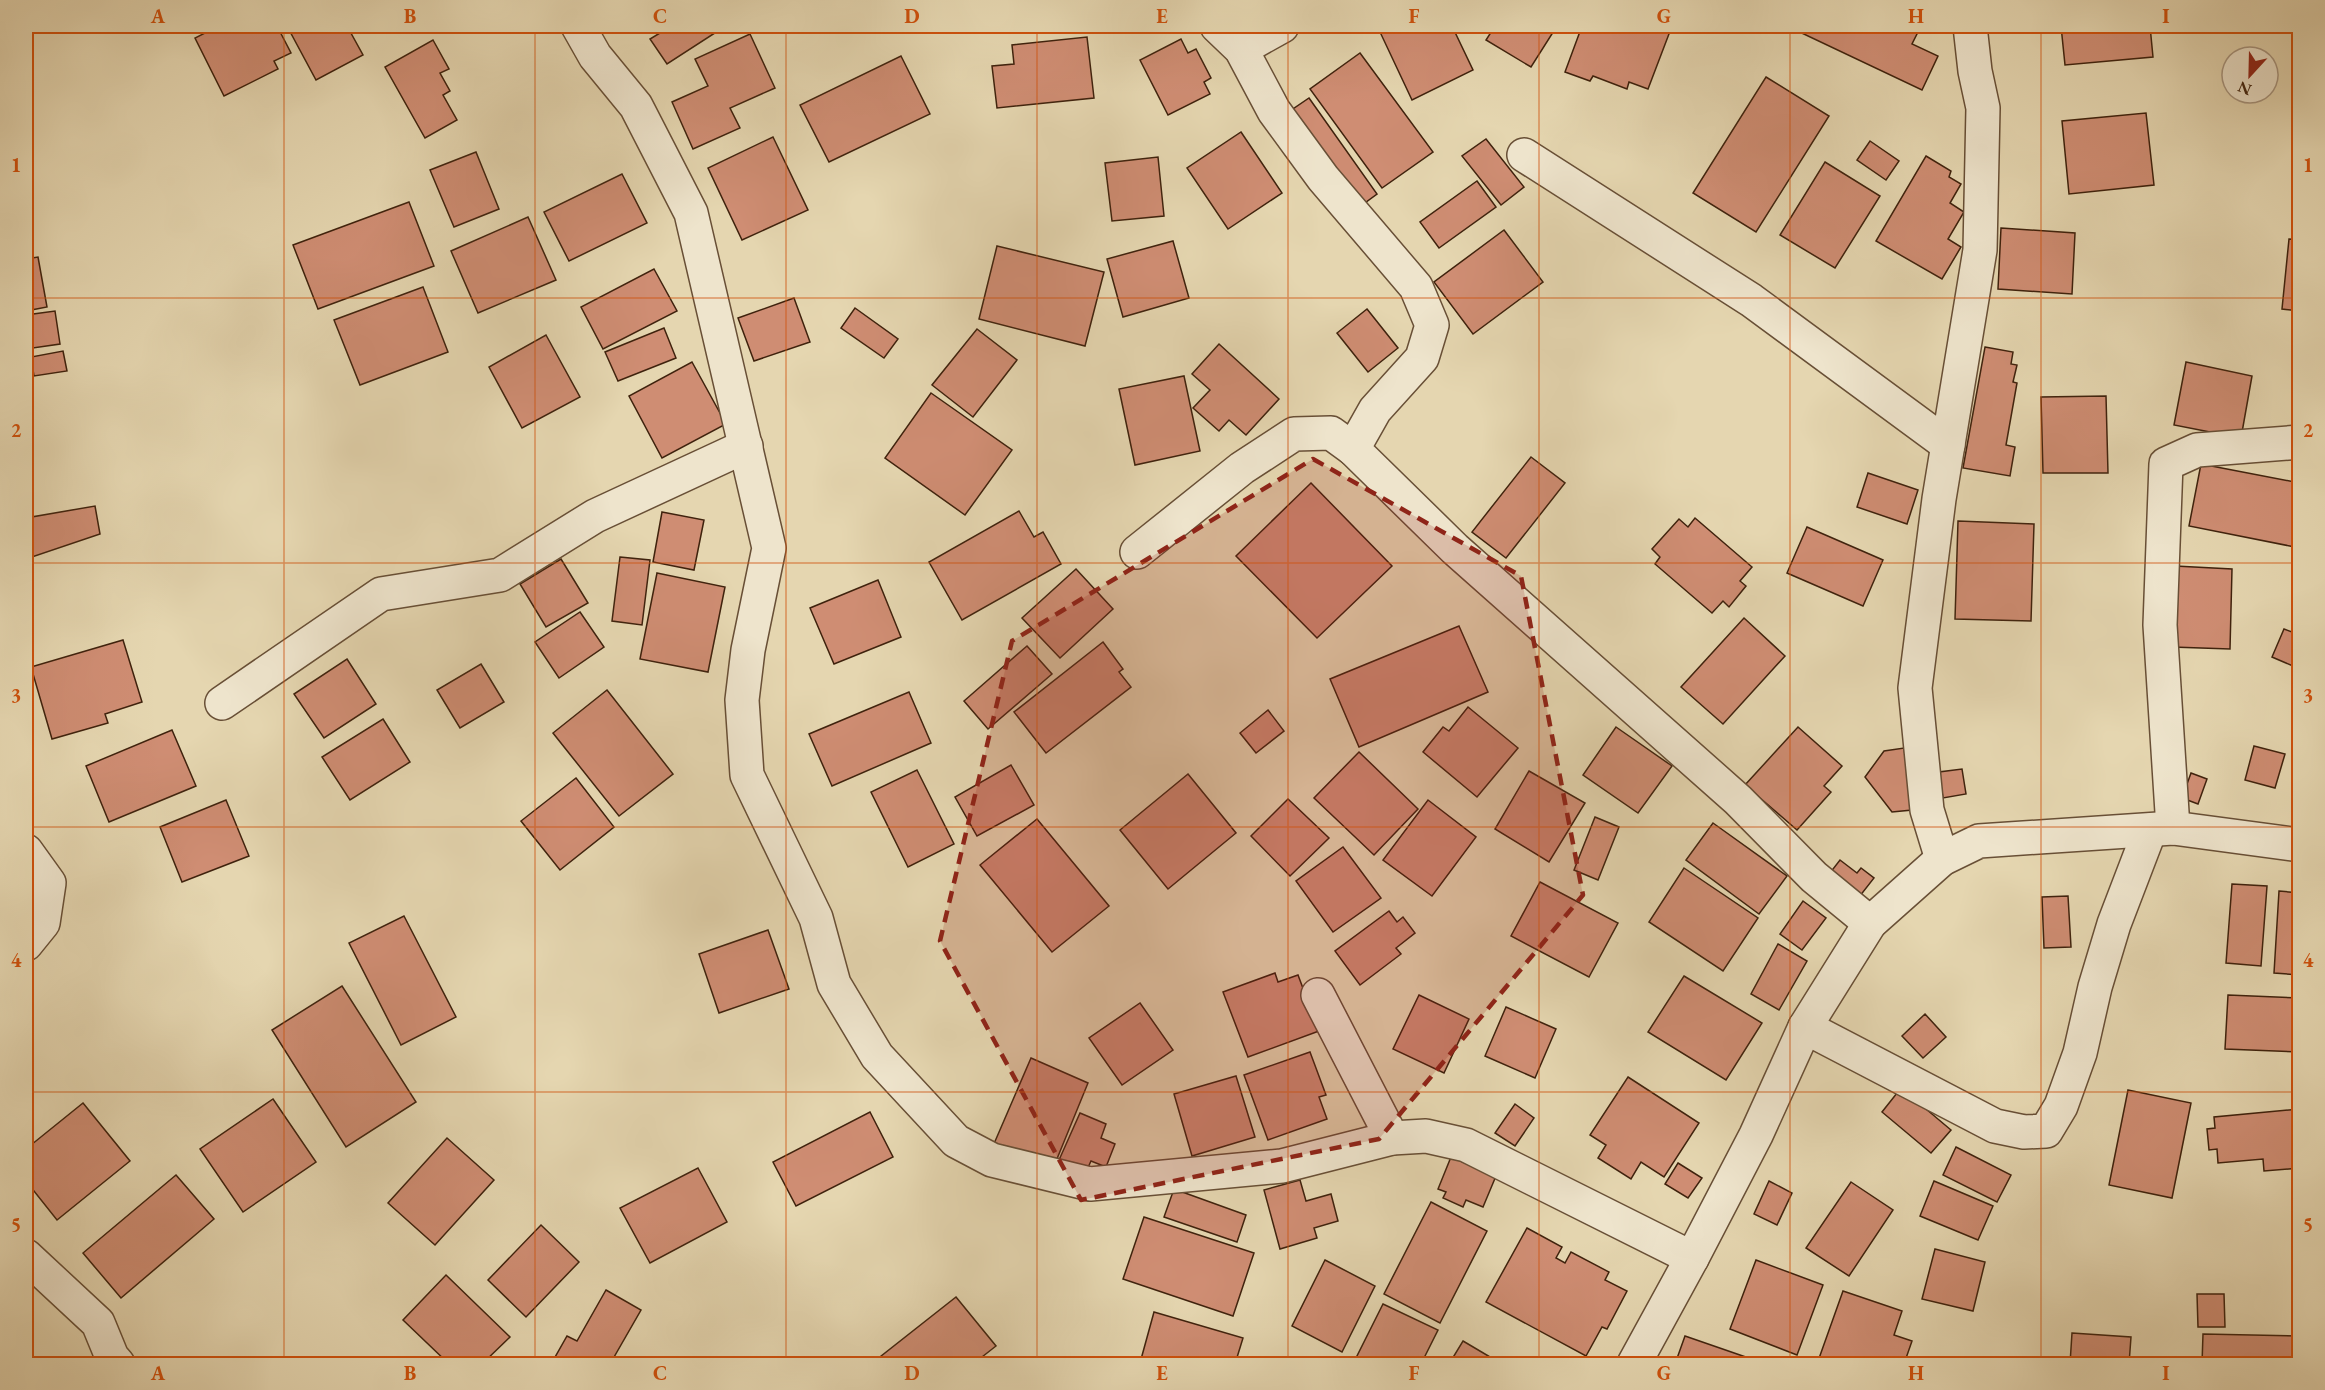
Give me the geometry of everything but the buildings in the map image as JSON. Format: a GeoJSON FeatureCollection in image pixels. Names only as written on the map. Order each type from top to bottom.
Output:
{"type":"FeatureCollection","features":[{"type":"Feature","properties":{"kind":"street"},"geometry":{"type":"LineString","coordinates":[[578,26],[595,56],[636,106],[690,213],[769,548],[748,650],[742,700],[747,775],[816,918],[834,984],[877,1056],[956,1140],[992,1160],[1090,1184],[1282,1166],[1392,1138],[1426,1136],[1466,1145],[1692,1258]]}},
{"type":"Feature","properties":{"kind":"street"},"geometry":{"type":"LineString","coordinates":[[1216,26],[1240,49],[1274,111],[1323,178],[1416,288],[1432,325],[1422,358],[1375,410],[1353,449]]}},
{"type":"Feature","properties":{"kind":"street"},"geometry":{"type":"LineString","coordinates":[[1240,49],[1282,26]]}},
{"type":"Feature","properties":{"kind":"street"},"geometry":{"type":"LineString","coordinates":[[1942,859],[1927,810],[1915,688],[1948,445],[1980,250],[1983,108],[1970,26]]}},
{"type":"Feature","properties":{"kind":"street"},"geometry":{"type":"LineString","coordinates":[[1524,155],[1751,300],[1948,445]]}},
{"type":"Feature","properties":{"kind":"street"},"geometry":{"type":"LineString","coordinates":[[1137,552],[1242,468],[1294,434],[1331,433],[1353,449],[1455,549],[1738,800],[1814,877],[1870,923]]}},
{"type":"Feature","properties":{"kind":"street"},"geometry":{"type":"LineString","coordinates":[[1805,1027],[1995,1126],[2024,1132],[2046,1131],[2061,1106],[2080,1053],[2095,987],[2114,924],[2162,829],[2160,625],[2166,464],[2197,450],[2300,442]]}},
{"type":"Feature","properties":{"kind":"street"},"geometry":{"type":"LineString","coordinates":[[222,703],[381,594],[500,574],[595,516],[746,446]]}},
{"type":"Feature","properties":{"kind":"street"},"geometry":{"type":"LineString","coordinates":[[1634,1365],[1756,1135],[1805,1027],[1870,923],[1942,859],[1979,841],[2162,829],[2300,845]]}},
{"type":"Feature","properties":{"kind":"street"},"geometry":{"type":"LineString","coordinates":[[26,851],[49,883],[43,923],[26,944]]}},
{"type":"Feature","properties":{"kind":"street"},"geometry":{"type":"LineString","coordinates":[[1318,995],[1392,1138]]}},
{"type":"Feature","properties":{"kind":"street"},"geometry":{"type":"LineString","coordinates":[[26,1256],[98,1323],[112,1357],[118,1365]]}},
{"type":"Feature","properties":{"kind":"highlighted area"},"geometry":{"type":"Polygon","coordinates":[[[1313,459],[1521,576],[1583,895],[1379,1139],[1081,1200],[940,941],[1012,641],[1313,459]]]}}]}
